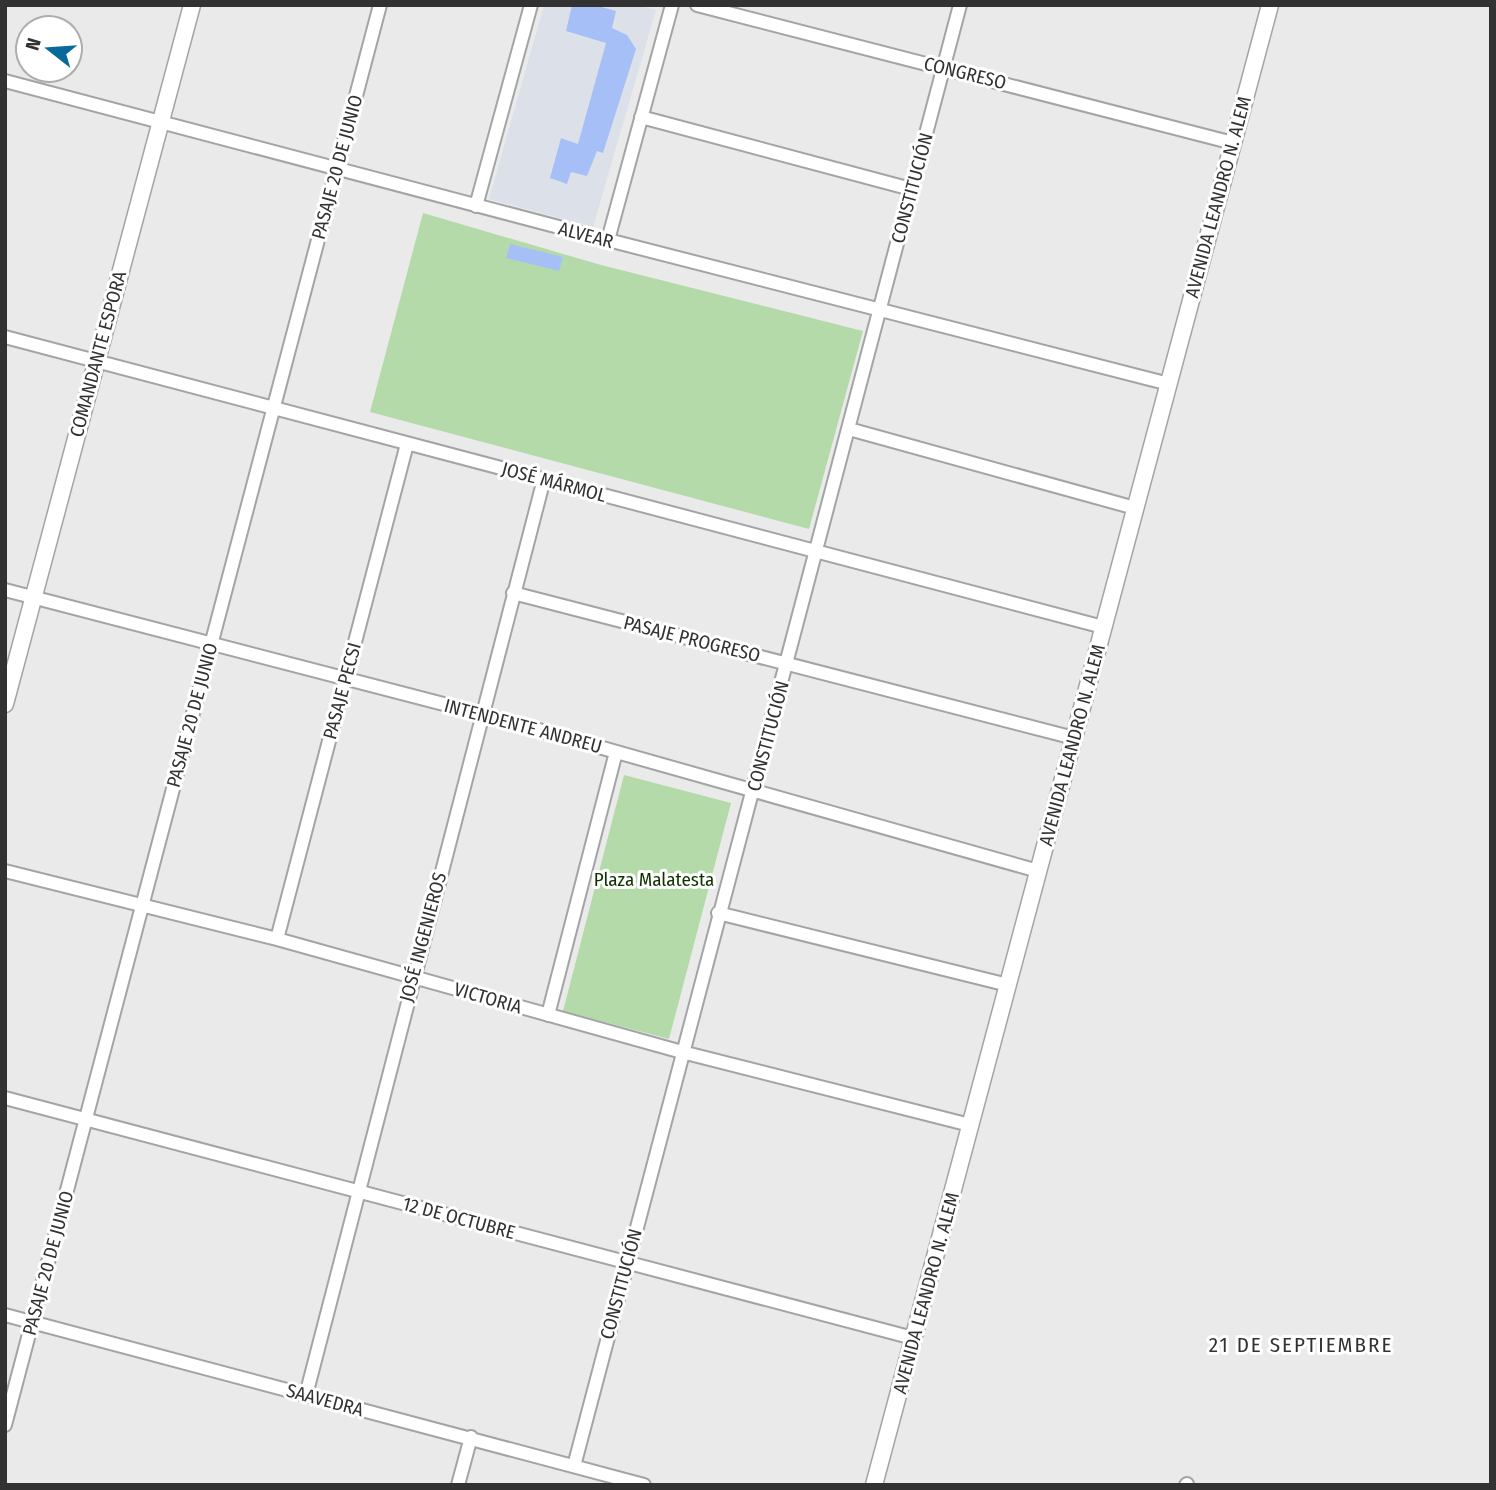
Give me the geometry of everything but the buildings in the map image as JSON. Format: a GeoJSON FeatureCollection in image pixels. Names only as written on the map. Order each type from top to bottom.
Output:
{"type":"FeatureCollection","features":[{"type":"Feature","properties":{"kind":"street","name":"COMANDANTE ESPORA"},"geometry":{"type":"LineString","coordinates":[[5,704],[192,5]]}},
{"type":"Feature","properties":{"kind":"street","name":"PASAJE 20 DE JUNIO"},"geometry":{"type":"LineString","coordinates":[[5,1425],[380,5]]}},
{"type":"Feature","properties":{"kind":"street"},"geometry":{"type":"LineString","coordinates":[[477,206],[531,5]]}},
{"type":"Feature","properties":{"kind":"street"},"geometry":{"type":"LineString","coordinates":[[608,240],[672,5]]}},
{"type":"Feature","properties":{"kind":"street","name":"CONGRESO"},"geometry":{"type":"LineString","coordinates":[[697,5],[1233,143]]}},
{"type":"Feature","properties":{"kind":"street","name":"CONSTITUCIÓN"},"geometry":{"type":"LineString","coordinates":[[574,1466],[960,5]]}},
{"type":"Feature","properties":{"kind":"street","name":"AVENIDA LEANDRO N. ALEM"},"geometry":{"type":"LineString","coordinates":[[874,1485],[1270,5]]}},
{"type":"Feature","properties":{"kind":"street","name":"ALVEAR"},"geometry":{"type":"LineString","coordinates":[[5,81],[1168,384]]}},
{"type":"Feature","properties":{"kind":"street"},"geometry":{"type":"LineString","coordinates":[[641,117],[912,189]]}},
{"type":"Feature","properties":{"kind":"street","name":"JOSÉ MÁRMOL"},"geometry":{"type":"LineString","coordinates":[[5,337],[1104,627]]}},
{"type":"Feature","properties":{"kind":"street"},"geometry":{"type":"LineString","coordinates":[[849,429],[1135,508]]}},
{"type":"Feature","properties":{"kind":"street","name":"PASAJE PECSI"},"geometry":{"type":"LineString","coordinates":[[277,939],[407,444]]}},
{"type":"Feature","properties":{"kind":"street","name":"JOSÉ INGENIEROS"},"geometry":{"type":"LineString","coordinates":[[306,1395],[544,479]]}},
{"type":"Feature","properties":{"kind":"street","name":"INTENDENTE ANDREU"},"geometry":{"type":"LineString","coordinates":[[5,590],[210,646],[482,714],[1038,871]]}},
{"type":"Feature","properties":{"kind":"street","name":"PASAJE PROGRESO"},"geometry":{"type":"LineString","coordinates":[[513,593],[1074,738]]}},
{"type":"Feature","properties":{"kind":"street"},"geometry":{"type":"LineString","coordinates":[[548,1015],[616,752]]}},
{"type":"Feature","properties":{"kind":"street","name":"VICTORIA"},"geometry":{"type":"LineString","coordinates":[[5,871],[277,939],[682,1052],[970,1125]]}},
{"type":"Feature","properties":{"kind":"street"},"geometry":{"type":"LineString","coordinates":[[718,913],[1008,985]]}},
{"type":"Feature","properties":{"kind":"street","name":"12 DE OCTUBRE"},"geometry":{"type":"LineString","coordinates":[[5,1098],[913,1338]]}},
{"type":"Feature","properties":{"kind":"street","name":"SAAVEDRA"},"geometry":{"type":"LineString","coordinates":[[5,1315],[644,1485]]}},
{"type":"Feature","properties":{"kind":"street"},"geometry":{"type":"LineString","coordinates":[[458,1485],[471,1437]]}},
{"type":"Feature","properties":{"kind":"shaded area"},"geometry":{"type":"Polygon","coordinates":[[[544,5],[637,5],[656,10],[593,227],[489,199],[544,5]]]}},
{"type":"Feature","properties":{"kind":"green space"},"geometry":{"type":"Polygon","coordinates":[[[423,213],[601,265],[863,331],[809,529],[370,412],[423,213]]]}},
{"type":"Feature","properties":{"kind":"green space","name":"Plaza Malatesta"},"geometry":{"type":"Polygon","coordinates":[[[624,775],[731,803],[669,1039],[563,1011],[624,775]]]}},
{"type":"Feature","properties":{"kind":"district","name":"21 DE SEPTIEMBRE"},"geometry":{"type":"Point","coordinates":[1301,1345]}}]}
